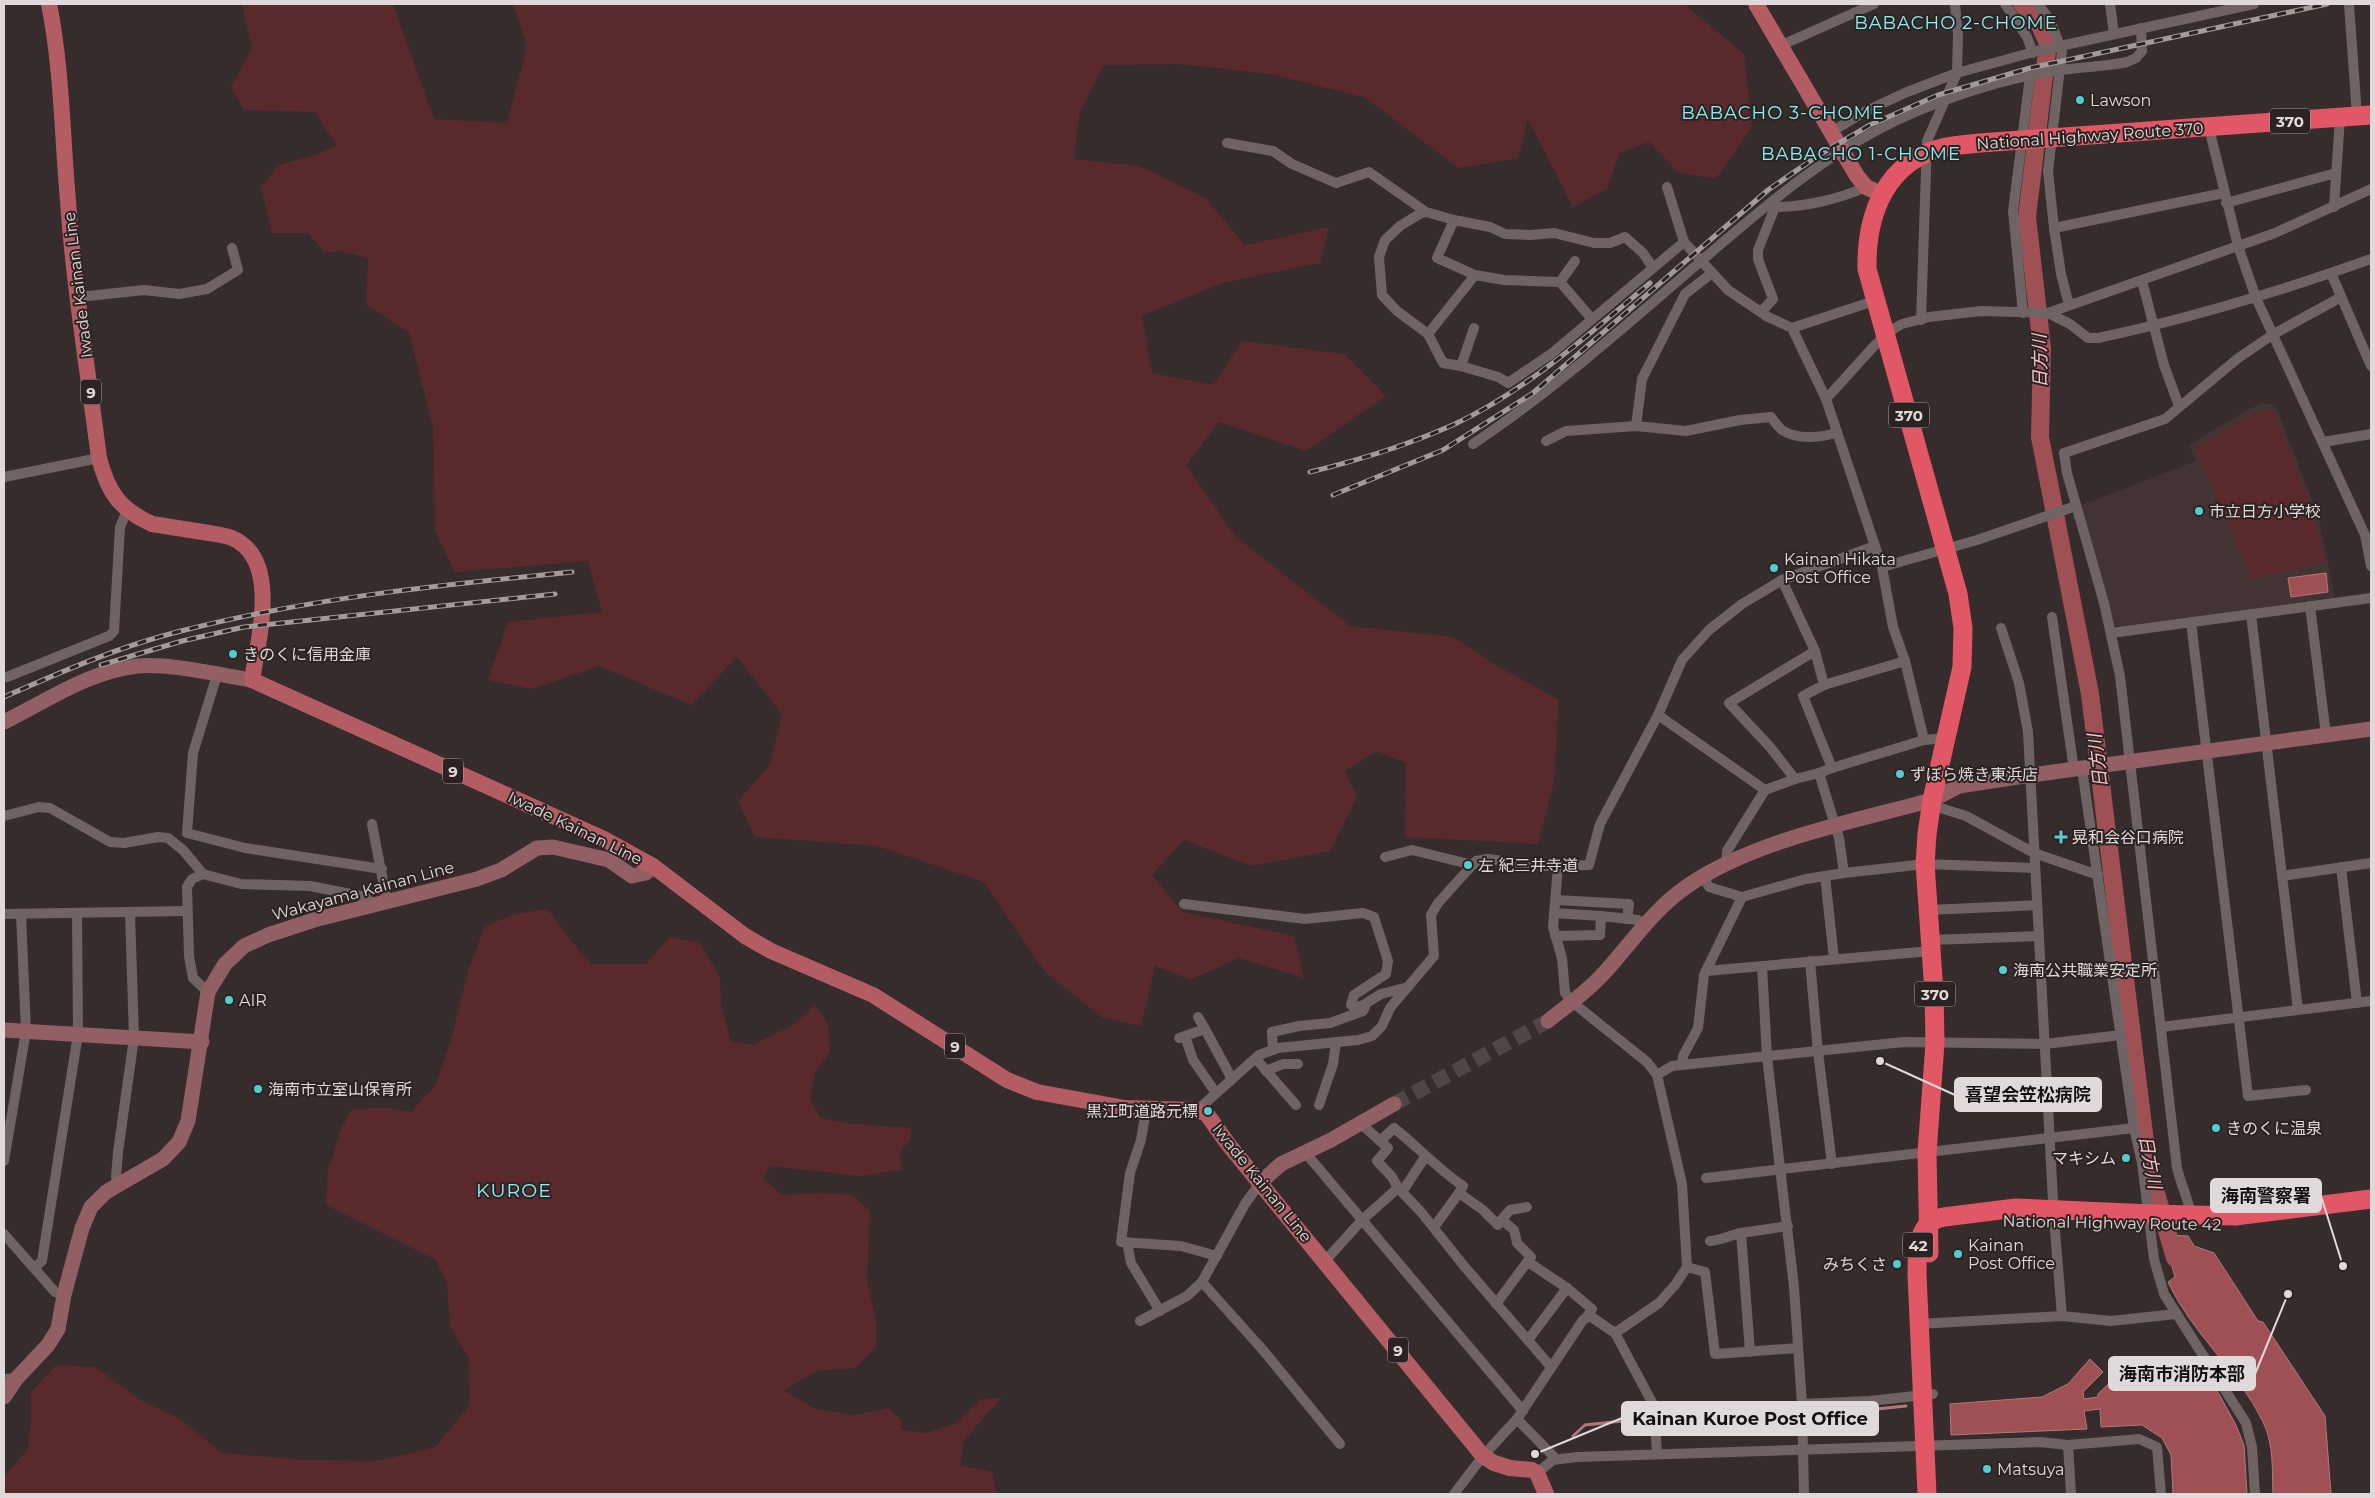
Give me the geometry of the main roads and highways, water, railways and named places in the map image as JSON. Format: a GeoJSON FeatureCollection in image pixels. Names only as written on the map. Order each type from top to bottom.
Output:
{"type":"FeatureCollection","features":[{"type":"Feature","properties":{"kind":"highway","name":"National Highway Route 370"},"geometry":{"type":"LineString","coordinates":[[1923,1253],[1928,1224],[1927,1153],[1935,1043],[1925,864],[1932,802],[1962,666],[1963,628],[1958,594],[1886,336],[1874,301],[1867,268],[1866,243],[1873,190],[1925,154],[1945,147],[2356,116]]}},
{"type":"Feature","properties":{"kind":"highway","name":"National Highway Route 370"},"geometry":{"type":"LineString","coordinates":[[1928,1189],[1930,1205],[1936,1212],[1957,1215]]}},
{"type":"Feature","properties":{"kind":"highway","name":"National Highway Route 370"},"geometry":{"type":"LineString","coordinates":[[1923,1253],[1918,1233],[1928,1189]]}},
{"type":"Feature","properties":{"kind":"highway","name":"National Highway Route 42"},"geometry":{"type":"LineString","coordinates":[[2191,1220],[2371,1199]]}},
{"type":"Feature","properties":{"kind":"highway","name":"National Highway Route 42"},"geometry":{"type":"LineString","coordinates":[[1928,1224],[1940,1217],[2016,1208],[2054,1214],[2191,1220],[2234,1226],[2371,1209]]}},
{"type":"Feature","properties":{"kind":"highway","name":"National Highway Route 42"},"geometry":{"type":"LineString","coordinates":[[1927,1494],[1930,1446],[1924,1324],[1923,1253],[1934,1236],[1947,1226],[2054,1214]]}},
{"type":"Feature","properties":{"kind":"highway","name":"National Highway Route 42"},"geometry":{"type":"LineString","coordinates":[[1930,1446],[1939,1494]]}},
{"type":"Feature","properties":{"kind":"main road","name":"Iwade Kainan Line"},"geometry":{"type":"LineString","coordinates":[[48,4],[60,72],[68,202],[99,458],[104,476],[118,503],[128,511],[152,524],[232,538],[248,551],[256,562],[262,578],[263,598],[252,680],[604,839],[653,866],[745,936],[771,951],[873,995],[1007,1080],[1037,1092],[1146,1110],[1202,1111],[1206,1113],[1228,1144],[1484,1456],[1494,1463],[1510,1468],[1532,1470],[1537,1473],[1546,1494]]}},
{"type":"Feature","properties":{"kind":"main road"},"geometry":{"type":"LineString","coordinates":[[1756,4],[1782,45],[1857,176],[1873,190]]}},
{"type":"Feature","properties":{"kind":"main road"},"geometry":{"type":"LineString","coordinates":[[4,722],[74,686],[120,669],[158,666],[252,680]]}},
{"type":"Feature","properties":{"kind":"main road"},"geometry":{"type":"LineString","coordinates":[[1548,1021],[1605,972],[1644,925],[1686,886],[1756,851],[1836,827],[1932,802],[1959,786],[2371,729]]}},
{"type":"Feature","properties":{"kind":"main road","name":"Wakayama Kainan Line"},"geometry":{"type":"LineString","coordinates":[[4,1397],[11,1378],[48,1345],[58,1329],[64,1294],[82,1228],[91,1207],[106,1192],[163,1159],[179,1142],[188,1120],[202,1042],[208,992],[225,964],[244,946],[268,935],[314,920],[477,879],[501,870],[537,848],[553,847],[609,860],[632,876],[646,873],[653,866]]}},
{"type":"Feature","properties":{"kind":"main road"},"geometry":{"type":"LineString","coordinates":[[4,1030],[202,1042]]}},
{"type":"Feature","properties":{"kind":"main road"},"geometry":{"type":"LineString","coordinates":[[1260,1183],[1281,1164],[1304,1151],[1331,1140],[1394,1104]]}},
{"type":"Feature","properties":{"kind":"waterway","name":"日方川"},"geometry":{"type":"LineString","coordinates":[[2022,4],[2040,26],[2048,43],[2027,217],[2042,348],[2040,437],[2090,694],[2148,1166],[2175,1258]]}},
{"type":"Feature","properties":{"kind":"waterway"},"geometry":{"type":"LineString","coordinates":[[1573,1436],[1585,1425],[1632,1420],[1697,1416],[1809,1416],[1906,1406]]}},
{"type":"Feature","properties":{"kind":"tunnel"},"geometry":{"type":"LineString","coordinates":[[1394,1104],[1548,1021]]}},
{"type":"Feature","properties":{"kind":"railway"},"geometry":{"type":"LineString","coordinates":[[1333,495],[1443,450],[1533,393],[1768,190],[1819,155],[1870,125],[1938,95],[2030,68],[2327,4]]}},
{"type":"Feature","properties":{"kind":"railway"},"geometry":{"type":"LineString","coordinates":[[1310,472],[1402,445],[1437,432],[1482,410],[1557,360],[1650,283]]}},
{"type":"Feature","properties":{"kind":"railway"},"geometry":{"type":"LineString","coordinates":[[4,697],[69,669],[136,644],[229,620],[326,601],[375,594],[572,572]]}},
{"type":"Feature","properties":{"kind":"railway"},"geometry":{"type":"LineString","coordinates":[[101,665],[182,641],[244,627],[555,594]]}},
{"type":"Feature","properties":{"kind":"place","name":"Lawson"},"geometry":{"type":"Point","coordinates":[2080,100]}},
{"type":"Feature","properties":{"kind":"place","name":"市立日方小学校"},"geometry":{"type":"Point","coordinates":[2199,511]}},
{"type":"Feature","properties":{"kind":"place","name":"Kainan Hikata Post Office"},"geometry":{"type":"Point","coordinates":[1774,568]}},
{"type":"Feature","properties":{"kind":"place","name":"きのくに信用金庫"},"geometry":{"type":"Point","coordinates":[233,654]}},
{"type":"Feature","properties":{"kind":"place","name":"ずぼら焼き東浜店"},"geometry":{"type":"Point","coordinates":[1900,774]}},
{"type":"Feature","properties":{"kind":"place","name":"晃和会谷口病院"},"geometry":{"type":"Point","coordinates":[2061,837]}},
{"type":"Feature","properties":{"kind":"place","name":"左 紀三井寺道"},"geometry":{"type":"Point","coordinates":[1468,865]}},
{"type":"Feature","properties":{"kind":"place","name":"海南公共職業安定所"},"geometry":{"type":"Point","coordinates":[2003,970]}},
{"type":"Feature","properties":{"kind":"place","name":"AIR"},"geometry":{"type":"Point","coordinates":[229,1000]}},
{"type":"Feature","properties":{"kind":"place","name":"喜望会笠松病院"},"geometry":{"type":"Point","coordinates":[1880,1061]}},
{"type":"Feature","properties":{"kind":"place","name":"海南市立室山保育所"},"geometry":{"type":"Point","coordinates":[258,1089]}},
{"type":"Feature","properties":{"kind":"place","name":"黒江町道路元標"},"geometry":{"type":"Point","coordinates":[1208,1111]}},
{"type":"Feature","properties":{"kind":"place","name":"きのくに温泉"},"geometry":{"type":"Point","coordinates":[2216,1128]}},
{"type":"Feature","properties":{"kind":"place","name":"マキシム"},"geometry":{"type":"Point","coordinates":[2126,1158]}},
{"type":"Feature","properties":{"kind":"place","name":"Kainan Post Office"},"geometry":{"type":"Point","coordinates":[1958,1254]}},
{"type":"Feature","properties":{"kind":"place","name":"みちくさ"},"geometry":{"type":"Point","coordinates":[1897,1264]}},
{"type":"Feature","properties":{"kind":"place","name":"海南警察署"},"geometry":{"type":"Point","coordinates":[2343,1266]}},
{"type":"Feature","properties":{"kind":"place","name":"海南市消防本部"},"geometry":{"type":"Point","coordinates":[2288,1294]}},
{"type":"Feature","properties":{"kind":"place","name":"Kainan Kuroe Post Office"},"geometry":{"type":"Point","coordinates":[1535,1454]}},
{"type":"Feature","properties":{"kind":"place","name":"Matsuya"},"geometry":{"type":"Point","coordinates":[1987,1469]}},
{"type":"Feature","properties":{"kind":"district","name":"BABACHO 2-CHOME"},"geometry":{"type":"Point","coordinates":[1956,23]}},
{"type":"Feature","properties":{"kind":"district","name":"BABACHO 3-CHOME"},"geometry":{"type":"Point","coordinates":[1783,113]}},
{"type":"Feature","properties":{"kind":"district","name":"BABACHO 1-CHOME"},"geometry":{"type":"Point","coordinates":[1861,154]}},
{"type":"Feature","properties":{"kind":"district","name":"KUROE"},"geometry":{"type":"Point","coordinates":[514,1190]}}]}
